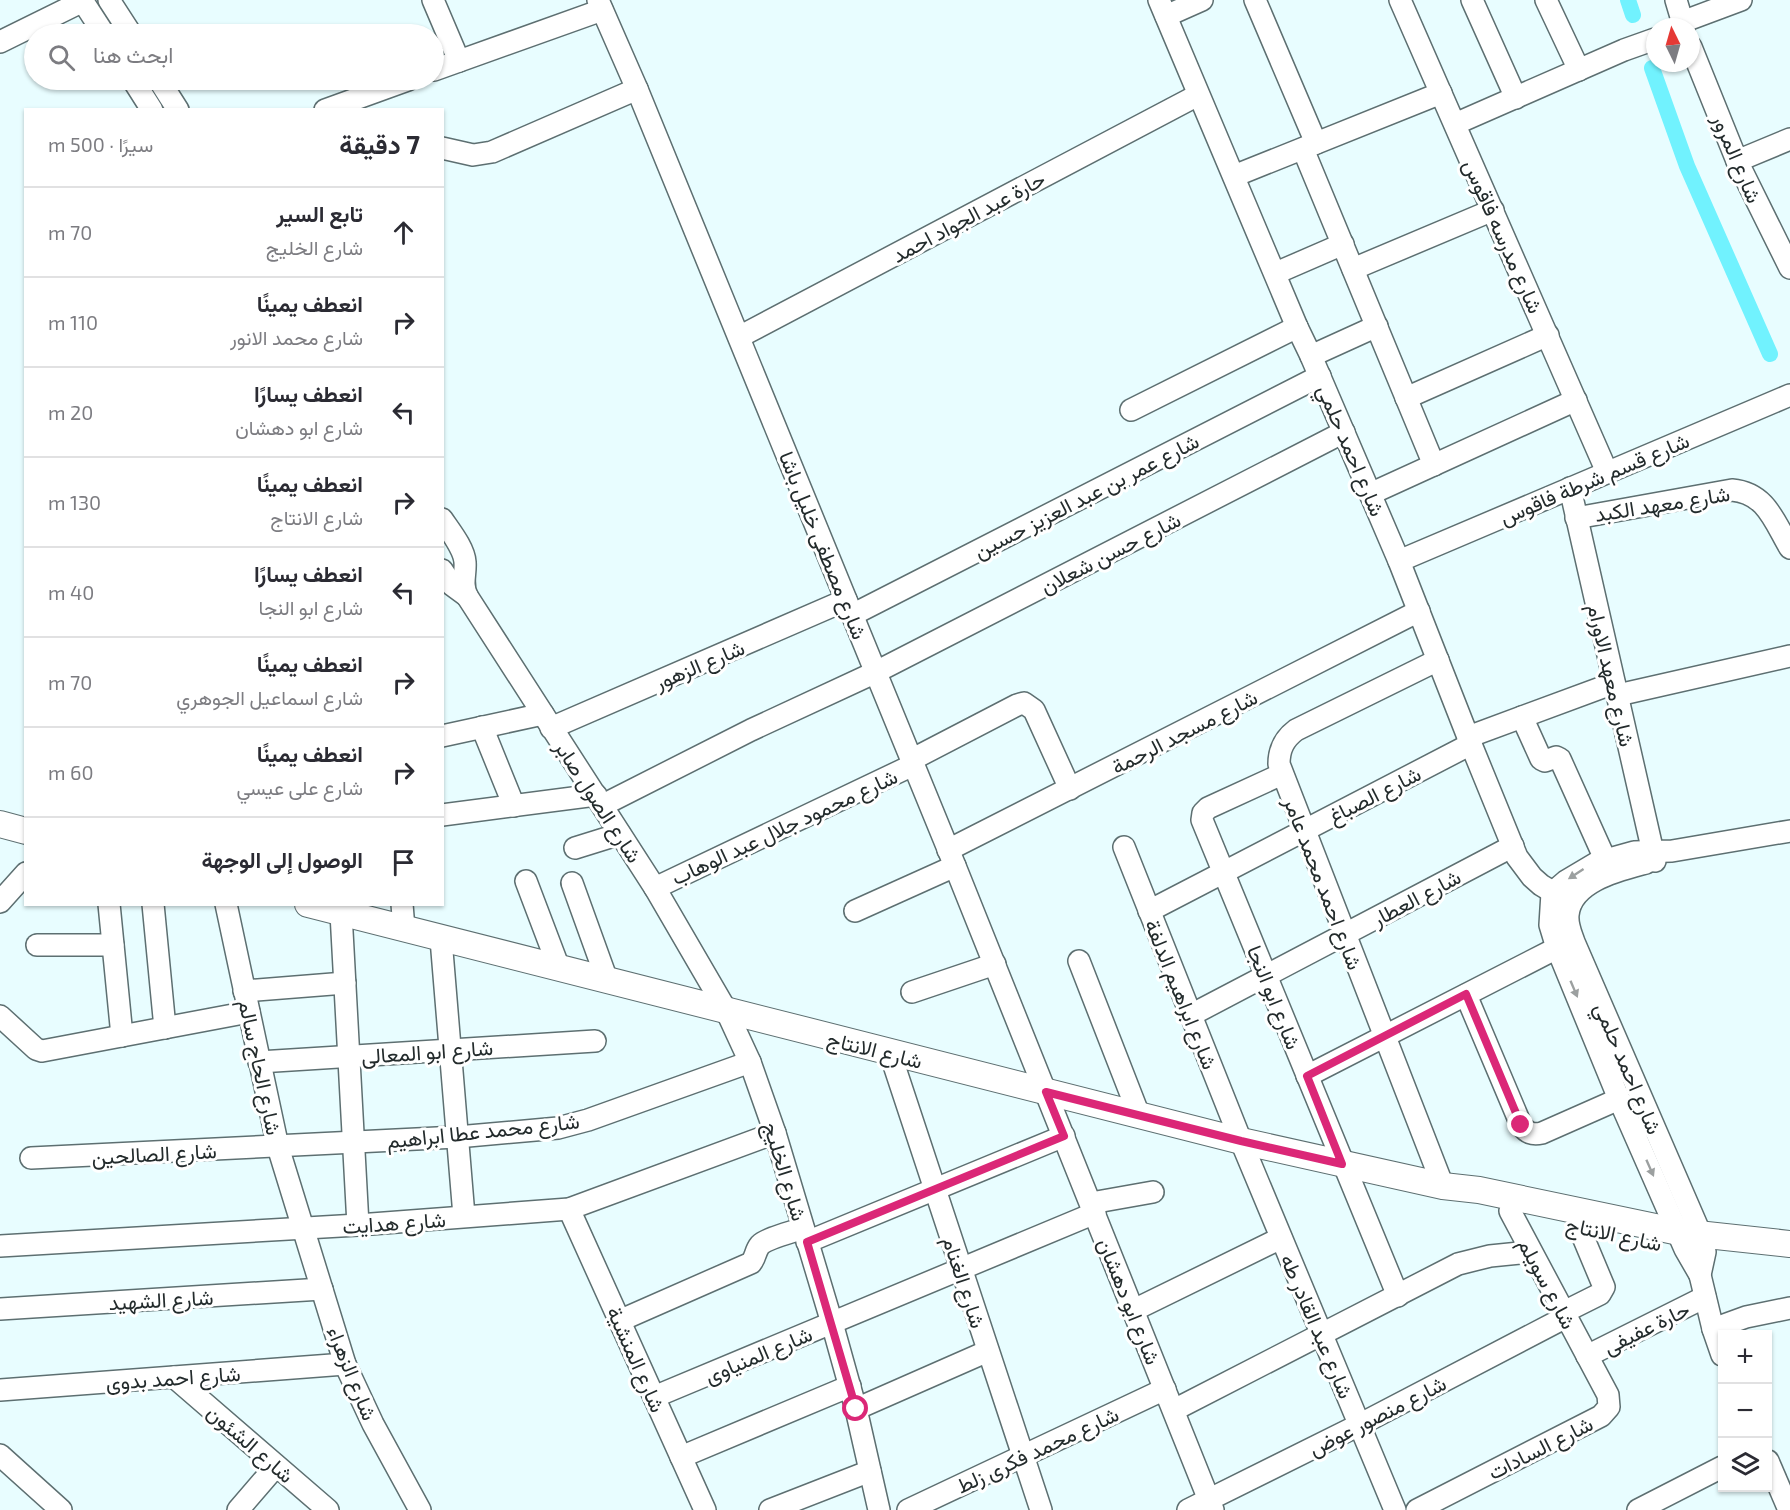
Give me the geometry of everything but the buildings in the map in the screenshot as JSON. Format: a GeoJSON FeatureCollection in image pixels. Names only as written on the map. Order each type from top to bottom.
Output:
{"type":"FeatureCollection","features":[{"type":"Feature","properties":{"kind":"main road"},"geometry":{"type":"LineString","coordinates":[[0,824],[24,830]]}},
{"type":"Feature","properties":{"kind":"main road","name":"شارع الانتاج"},"geometry":{"type":"LineString","coordinates":[[323,907],[403,917],[441,939],[1241,1141],[1443,1186],[1479,1190],[1694,1249],[1790,1244]]}},
{"type":"Feature","properties":{"kind":"main road","name":"شارع الانتاج"},"geometry":{"type":"LineString","coordinates":[[1443,1186],[1477,1203],[1578,1225],[1694,1249],[1790,1261]]}},
{"type":"Feature","properties":{"kind":"street"},"geometry":{"type":"LineString","coordinates":[[109,0],[125,24]]}},
{"type":"Feature","properties":{"kind":"street"},"geometry":{"type":"LineString","coordinates":[[433,0],[443,24]]}},
{"type":"Feature","properties":{"kind":"street"},"geometry":{"type":"LineString","coordinates":[[1162,8],[1202,0]]}},
{"type":"Feature","properties":{"kind":"street"},"geometry":{"type":"LineString","coordinates":[[1255,0],[1310,146],[1343,244],[1434,465]]}},
{"type":"Feature","properties":{"kind":"street","name":"شارع مدرسه فاقوس"},"geometry":{"type":"LineString","coordinates":[[1400,0],[1607,472]]}},
{"type":"Feature","properties":{"kind":"street"},"geometry":{"type":"LineString","coordinates":[[1472,0],[1516,98]]}},
{"type":"Feature","properties":{"kind":"street"},"geometry":{"type":"LineString","coordinates":[[1546,0],[1579,70]]}},
{"type":"Feature","properties":{"kind":"street"},"geometry":{"type":"LineString","coordinates":[[1676,0],[1681,18]]}},
{"type":"Feature","properties":{"kind":"street"},"geometry":{"type":"LineString","coordinates":[[1699,18],[1741,0]]}},
{"type":"Feature","properties":{"kind":"street"},"geometry":{"type":"LineString","coordinates":[[36,24],[82,1],[97,24]]}},
{"type":"Feature","properties":{"kind":"street"},"geometry":{"type":"LineString","coordinates":[[444,66],[600,5]]}},
{"type":"Feature","properties":{"kind":"street","name":"شارع مصطفى خليل باشا"},"geometry":{"type":"LineString","coordinates":[[600,5],[739,337],[1046,1092]]}},
{"type":"Feature","properties":{"kind":"street","name":"شارع احمد حلمي"},"geometry":{"type":"LineString","coordinates":[[1162,8],[1399,561],[1469,741],[1513,846],[1524,868],[1541,885],[1571,903],[1568,922],[1574,942],[1694,1249]]}},
{"type":"Feature","properties":{"kind":"street"},"geometry":{"type":"LineString","coordinates":[[444,26],[459,61]]}},
{"type":"Feature","properties":{"kind":"street"},"geometry":{"type":"LineString","coordinates":[[0,42],[24,30]]}},
{"type":"Feature","properties":{"kind":"street"},"geometry":{"type":"LineString","coordinates":[[1455,124],[1646,43]]}},
{"type":"Feature","properties":{"kind":"street","name":"شارع المرور"},"geometry":{"type":"LineString","coordinates":[[1700,69],[1737,161],[1790,268]]}},
{"type":"Feature","properties":{"kind":"street"},"geometry":{"type":"LineString","coordinates":[[444,148],[473,154],[492,152],[637,89]]}},
{"type":"Feature","properties":{"kind":"street"},"geometry":{"type":"LineString","coordinates":[[139,90],[151,108]]}},
{"type":"Feature","properties":{"kind":"street"},"geometry":{"type":"LineString","coordinates":[[165,90],[177,108]]}},
{"type":"Feature","properties":{"kind":"street"},"geometry":{"type":"LineString","coordinates":[[331,108],[380,90]]}},
{"type":"Feature","properties":{"kind":"street"},"geometry":{"type":"LineString","coordinates":[[1234,176],[1441,93]]}},
{"type":"Feature","properties":{"kind":"street","name":"حارة عبد الجواد احمد"},"geometry":{"type":"LineString","coordinates":[[739,337],[1198,95]]}},
{"type":"Feature","properties":{"kind":"street"},"geometry":{"type":"LineString","coordinates":[[1737,161],[1790,139]]}},
{"type":"Feature","properties":{"kind":"street"},"geometry":{"type":"LineString","coordinates":[[1353,269],[1492,210]]}},
{"type":"Feature","properties":{"kind":"street"},"geometry":{"type":"LineString","coordinates":[[1276,273],[1343,244]]}},
{"type":"Feature","properties":{"kind":"street"},"geometry":{"type":"LineString","coordinates":[[1311,356],[1377,326]]}},
{"type":"Feature","properties":{"kind":"street"},"geometry":{"type":"LineString","coordinates":[[1131,410],[1297,327]]}},
{"type":"Feature","properties":{"kind":"street"},"geometry":{"type":"LineString","coordinates":[[1406,398],[1548,335]]}},
{"type":"Feature","properties":{"kind":"street","name":"شارع عمر بن عبد العزيز حسين"},"geometry":{"type":"LineString","coordinates":[[849,607],[1320,375]]}},
{"type":"Feature","properties":{"kind":"street","name":"شارع قسم شرطة فاقوس"},"geometry":{"type":"LineString","coordinates":[[1399,561],[1790,395]]}},
{"type":"Feature","properties":{"kind":"street"},"geometry":{"type":"LineString","coordinates":[[1370,494],[1576,400]]}},
{"type":"Feature","properties":{"kind":"street","name":"شارع حسن شعلان"},"geometry":{"type":"LineString","coordinates":[[444,814],[599,800],[876,672],[1344,432]]}},
{"type":"Feature","properties":{"kind":"street","name":"شارع معهد الاورام"},"geometry":{"type":"LineString","coordinates":[[1570,488],[1616,689],[1660,854]]}},
{"type":"Feature","properties":{"kind":"street","name":"شارع معهد الكبد"},"geometry":{"type":"LineString","coordinates":[[1576,518],[1732,490],[1744,491],[1754,495],[1763,504],[1790,548]]}},
{"type":"Feature","properties":{"kind":"street","name":"شارع الصول صابر"},"geometry":{"type":"LineString","coordinates":[[444,522],[464,554],[463,582],[467,596],[655,888],[726,1010]]}},
{"type":"Feature","properties":{"kind":"street","name":"شارع الصول صابر"},"geometry":{"type":"LineString","coordinates":[[444,573],[452,585],[467,596]]}},
{"type":"Feature","properties":{"kind":"street","name":"شارع الزهور"},"geometry":{"type":"LineString","coordinates":[[444,736],[482,727],[547,721],[849,607]]}},
{"type":"Feature","properties":{"kind":"street","name":"شارع مسجد الرحمة"},"geometry":{"type":"LineString","coordinates":[[855,911],[1070,789],[1419,611]]}},
{"type":"Feature","properties":{"kind":"street","name":"شارع الصباغ"},"geometry":{"type":"LineString","coordinates":[[1149,911],[1469,741],[1522,717],[1616,689],[1790,656]]}},
{"type":"Feature","properties":{"kind":"street","name":"شارع احمد محمد عامر"},"geometry":{"type":"LineString","coordinates":[[1438,660],[1288,736],[1282,744],[1279,764],[1443,1186]]}},
{"type":"Feature","properties":{"kind":"street","name":"شارع محمود جلال عبد الوهاب"},"geometry":{"type":"LineString","coordinates":[[655,888],[912,763],[1024,703],[1034,710],[1070,789]]}},
{"type":"Feature","properties":{"kind":"street"},"geometry":{"type":"LineString","coordinates":[[1522,717],[1541,759],[1545,761],[1556,757],[1560,759],[1605,859]]}},
{"type":"Feature","properties":{"kind":"street"},"geometry":{"type":"LineString","coordinates":[[482,727],[514,806]]}},
{"type":"Feature","properties":{"kind":"street","name":"شارع ابو النجا"},"geometry":{"type":"LineString","coordinates":[[1282,774],[1208,808],[1203,813],[1203,824],[1398,1296]]}},
{"type":"Feature","properties":{"kind":"street"},"geometry":{"type":"LineString","coordinates":[[1571,903],[1579,893],[1600,878],[1660,854],[1790,831]]}},
{"type":"Feature","properties":{"kind":"street"},"geometry":{"type":"LineString","coordinates":[[575,848],[620,834]]}},
{"type":"Feature","properties":{"kind":"street","name":"شارع العطار"},"geometry":{"type":"LineString","coordinates":[[1191,1015],[1513,846]]}},
{"type":"Feature","properties":{"kind":"street","name":"شارع ابراهيم الدلفة"},"geometry":{"type":"LineString","coordinates":[[1124,847],[1241,1141]]}},
{"type":"Feature","properties":{"kind":"street"},"geometry":{"type":"LineString","coordinates":[[1552,893],[1581,870],[1605,859],[1634,852],[1660,854]]}},
{"type":"Feature","properties":{"kind":"street"},"geometry":{"type":"LineString","coordinates":[[0,902],[24,875]]}},
{"type":"Feature","properties":{"kind":"street"},"geometry":{"type":"LineString","coordinates":[[526,881],[559,968]]}},
{"type":"Feature","properties":{"kind":"street"},"geometry":{"type":"LineString","coordinates":[[572,883],[607,980]]}},
{"type":"Feature","properties":{"kind":"street","name":"شارع احمد حلمي"},"geometry":{"type":"LineString","coordinates":[[1552,893],[1550,925],[1557,948],[1619,1099],[1694,1249]]}},
{"type":"Feature","properties":{"kind":"street"},"geometry":{"type":"LineString","coordinates":[[109,906],[122,1036]]}},
{"type":"Feature","properties":{"kind":"street"},"geometry":{"type":"LineString","coordinates":[[153,906],[165,1028]]}},
{"type":"Feature","properties":{"kind":"street","name":"شارع الحاج سالم"},"geometry":{"type":"LineString","coordinates":[[226,906],[278,1147],[303,1228]]}},
{"type":"Feature","properties":{"kind":"street"},"geometry":{"type":"LineString","coordinates":[[323,907],[345,983],[358,1225]]}},
{"type":"Feature","properties":{"kind":"street"},"geometry":{"type":"LineString","coordinates":[[441,939],[464,1216]]}},
{"type":"Feature","properties":{"kind":"street"},"geometry":{"type":"LineString","coordinates":[[37,945],[113,945]]}},
{"type":"Feature","properties":{"kind":"street"},"geometry":{"type":"LineString","coordinates":[[1307,1076],[1557,948]]}},
{"type":"Feature","properties":{"kind":"street"},"geometry":{"type":"LineString","coordinates":[[1078,961],[1139,1115]]}},
{"type":"Feature","properties":{"kind":"street"},"geometry":{"type":"LineString","coordinates":[[912,992],[994,964]]}},
{"type":"Feature","properties":{"kind":"street"},"geometry":{"type":"LineString","coordinates":[[244,991],[345,983]]}},
{"type":"Feature","properties":{"kind":"street"},"geometry":{"type":"LineString","coordinates":[[1466,994],[1521,1125],[1526,1131],[1533,1135],[1542,1133],[1619,1099]]}},
{"type":"Feature","properties":{"kind":"street","name":"شارع الخليج"},"geometry":{"type":"LineString","coordinates":[[726,1010],[750,1062],[775,1133],[856,1409],[879,1510]]}},
{"type":"Feature","properties":{"kind":"street"},"geometry":{"type":"LineString","coordinates":[[0,1016],[42,1051],[249,1012]]}},
{"type":"Feature","properties":{"kind":"street","name":"شارع ابو المعالى"},"geometry":{"type":"LineString","coordinates":[[259,1062],[595,1041]]}},
{"type":"Feature","properties":{"kind":"street","name":"شارع الغنام"},"geometry":{"type":"LineString","coordinates":[[890,1053],[1041,1510]]}},
{"type":"Feature","properties":{"kind":"street","name":"شارع محمد عطا ابراهيم"},"geometry":{"type":"LineString","coordinates":[[278,1147],[458,1137],[558,1128],[750,1062]]}},
{"type":"Feature","properties":{"kind":"street","name":"شارع ابو دهشان"},"geometry":{"type":"LineString","coordinates":[[1046,1092],[1211,1505]]}},
{"type":"Feature","properties":{"kind":"street","name":"شارع هدايت"},"geometry":{"type":"LineString","coordinates":[[0,1246],[358,1225],[569,1209],[775,1133]]}},
{"type":"Feature","properties":{"kind":"street"},"geometry":{"type":"LineString","coordinates":[[620,1321],[750,1263],[764,1242],[805,1235],[934,1189],[1064,1136]]}},
{"type":"Feature","properties":{"kind":"street","name":"شارع عبد القادر طه"},"geometry":{"type":"LineString","coordinates":[[1241,1141],[1395,1510]]}},
{"type":"Feature","properties":{"kind":"street","name":"شارع الصالحين"},"geometry":{"type":"LineString","coordinates":[[31,1158],[278,1147]]}},
{"type":"Feature","properties":{"kind":"street"},"geometry":{"type":"LineString","coordinates":[[1093,1208],[1153,1192]]}},
{"type":"Feature","properties":{"kind":"street","name":"شارع المنياوى"},"geometry":{"type":"LineString","coordinates":[[654,1397],[961,1269],[1093,1208]]}},
{"type":"Feature","properties":{"kind":"street","name":"شارع المنشية"},"geometry":{"type":"LineString","coordinates":[[569,1209],[705,1510]]}},
{"type":"Feature","properties":{"kind":"street","name":"شارع سويلم"},"geometry":{"type":"LineString","coordinates":[[1510,1210],[1530,1252],[1587,1356]]}},
{"type":"Feature","properties":{"kind":"street","name":"شارع منصور عوض"},"geometry":{"type":"LineString","coordinates":[[1188,1510],[1211,1505],[1600,1294],[1604,1287],[1578,1225]]}},
{"type":"Feature","properties":{"kind":"street","name":"شارع الزهراء"},"geometry":{"type":"LineString","coordinates":[[303,1228],[345,1364],[388,1454],[420,1510]]}},
{"type":"Feature","properties":{"kind":"street"},"geometry":{"type":"LineString","coordinates":[[1134,1310],[1281,1238]]}},
{"type":"Feature","properties":{"kind":"street"},"geometry":{"type":"LineString","coordinates":[[1694,1249],[1718,1343]]}},
{"type":"Feature","properties":{"kind":"street"},"geometry":{"type":"LineString","coordinates":[[1174,1410],[1458,1264],[1490,1256],[1530,1252]]}},
{"type":"Feature","properties":{"kind":"street","name":"شارع الشهيد"},"geometry":{"type":"LineString","coordinates":[[0,1309],[322,1289]]}},
{"type":"Feature","properties":{"kind":"street","name":"حارة عفيفى"},"geometry":{"type":"LineString","coordinates":[[1587,1356],[1705,1298]]}},
{"type":"Feature","properties":{"kind":"street"},"geometry":{"type":"LineString","coordinates":[[1713,1329],[1746,1317],[1790,1308]]}},
{"type":"Feature","properties":{"kind":"street"},"geometry":{"type":"LineString","coordinates":[[856,1409],[988,1351]]}},
{"type":"Feature","properties":{"kind":"street","name":"شارع السادات"},"geometry":{"type":"LineString","coordinates":[[1417,1510],[1605,1413],[1609,1407],[1610,1398],[1587,1356]]}},
{"type":"Feature","properties":{"kind":"street","name":"شارع احمد بدوى"},"geometry":{"type":"LineString","coordinates":[[0,1390],[345,1364]]}},
{"type":"Feature","properties":{"kind":"street","name":"شارع الشئون"},"geometry":{"type":"LineString","coordinates":[[174,1377],[328,1510]]}},
{"type":"Feature","properties":{"kind":"street"},"geometry":{"type":"LineString","coordinates":[[681,1457],[849,1386]]}},
{"type":"Feature","properties":{"kind":"street","name":"شارع محمد فكرى زلط"},"geometry":{"type":"LineString","coordinates":[[908,1510],[1165,1389]]}},
{"type":"Feature","properties":{"kind":"street"},"geometry":{"type":"LineString","coordinates":[[0,1455],[61,1510]]}},
{"type":"Feature","properties":{"kind":"street"},"geometry":{"type":"LineString","coordinates":[[238,1510],[276,1466]]}},
{"type":"Feature","properties":{"kind":"street"},"geometry":{"type":"LineString","coordinates":[[1638,1510],[1718,1469]]}},
{"type":"Feature","properties":{"kind":"street"},"geometry":{"type":"LineString","coordinates":[[770,1510],[870,1471]]}},
{"type":"Feature","properties":{"kind":"street"},"geometry":{"type":"LineString","coordinates":[[1772,1472],[1789,1510]]}},
{"type":"Feature","properties":{"kind":"waterway"},"geometry":{"type":"LineString","coordinates":[[1628,0],[1633,15]]}},
{"type":"Feature","properties":{"kind":"waterway"},"geometry":{"type":"LineString","coordinates":[[1653,72],[1687,166],[1770,354]]}},
{"type":"Feature","properties":{"kind":"route"},"geometry":{"type":"LineString","coordinates":[[856,1409],[807,1242],[1064,1136],[1046,1092],[1342,1164],[1307,1076],[1466,994],[1521,1125]]}}]}
